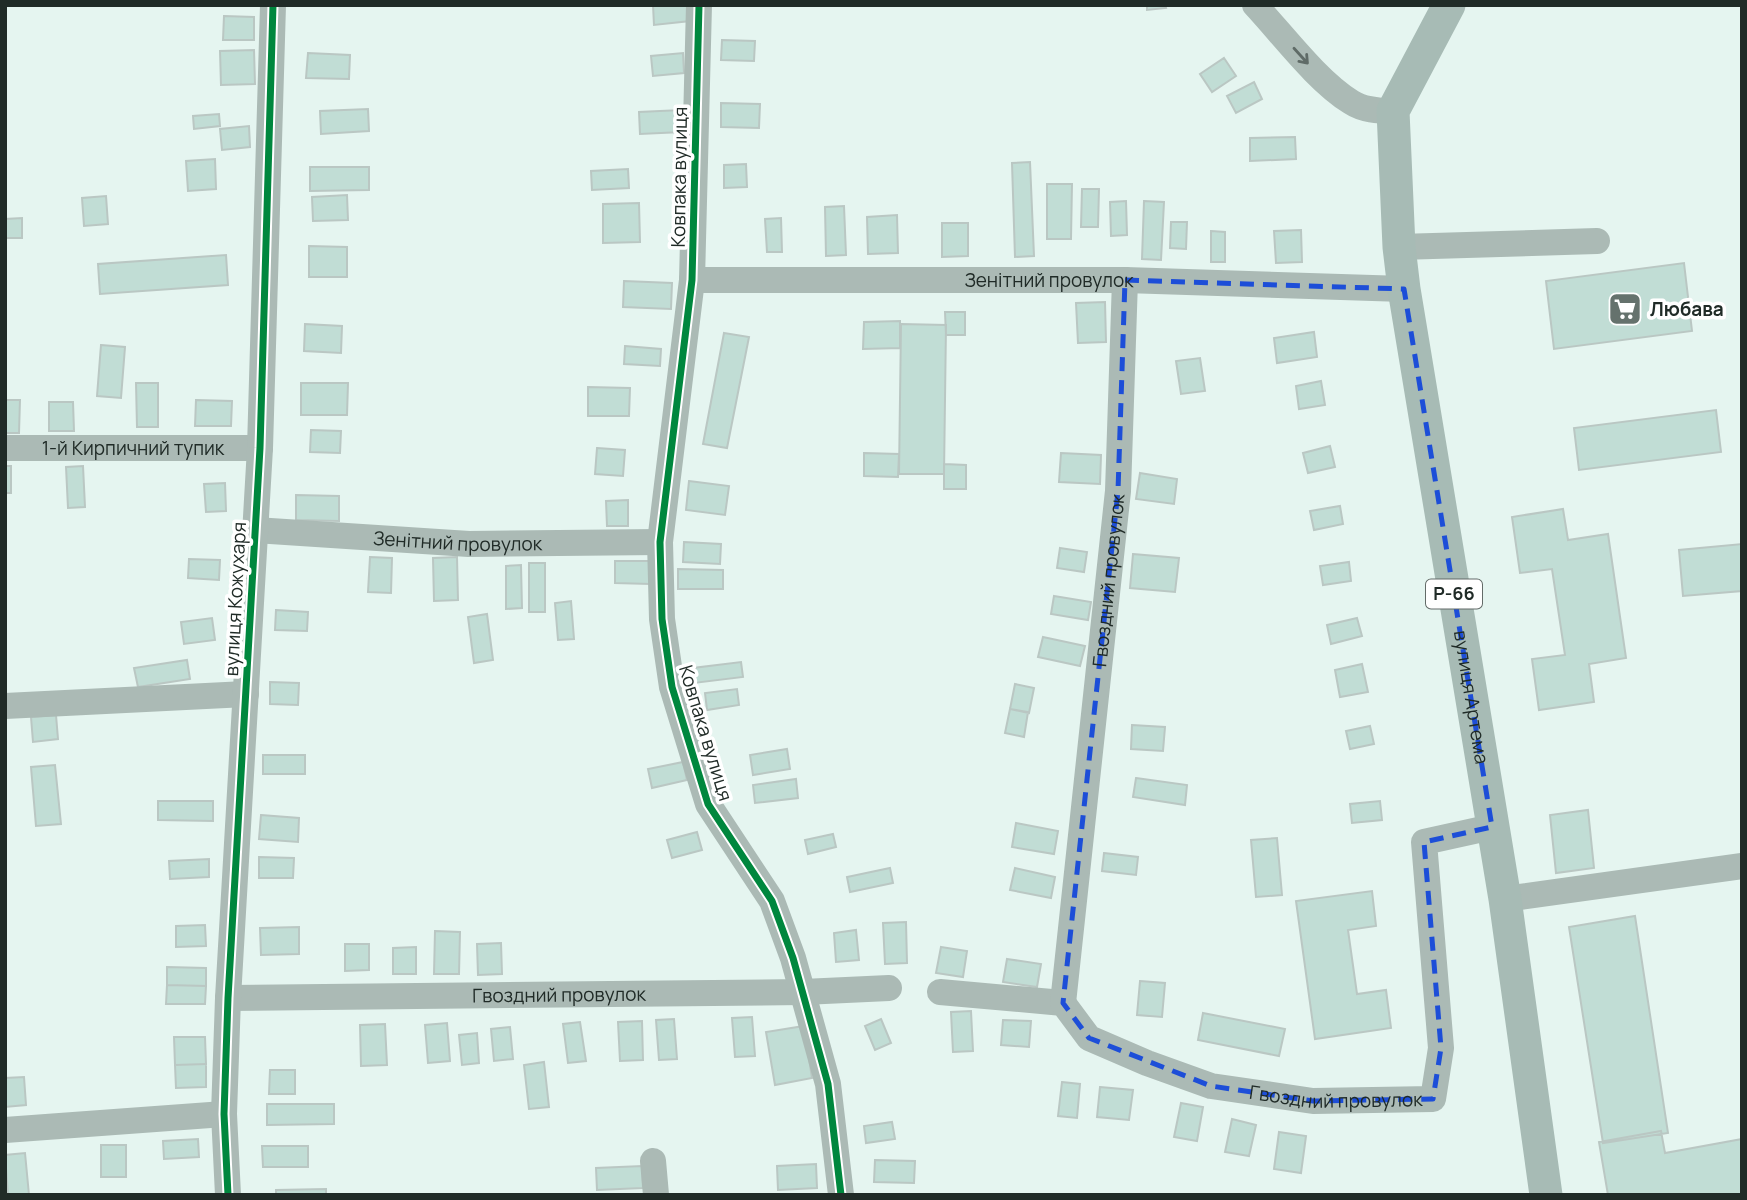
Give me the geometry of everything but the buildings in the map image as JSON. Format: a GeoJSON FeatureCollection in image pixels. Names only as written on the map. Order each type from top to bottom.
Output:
{"type":"FeatureCollection","features":[{"type":"Feature","properties":{"kind":"main road"},"geometry":{"type":"LineString","coordinates":[[1393,111],[1449,5]]}},
{"type":"Feature","properties":{"kind":"main road","name":"вулиця Артема"},"geometry":{"type":"LineString","coordinates":[[1393,111],[1399,247],[1404,289],[1505,899],[1546,1195]]}},
{"type":"Feature","properties":{"kind":"street","name":"вулиця Кожухаря"},"geometry":{"type":"LineString","coordinates":[[228,1195],[224,1114],[228,998],[260,448],[273,5]]}},
{"type":"Feature","properties":{"kind":"street","name":"Ковпака вулиця"},"geometry":{"type":"LineString","coordinates":[[699,5],[692,280],[660,542],[662,619],[672,687],[708,804],[772,901],[803,992],[828,1084],[841,1195]]}},
{"type":"Feature","properties":{"kind":"street"},"geometry":{"type":"LineString","coordinates":[[1255,5],[1317,74],[1352,103],[1373,111],[1393,111]]}},
{"type":"Feature","properties":{"kind":"street"},"geometry":{"type":"LineString","coordinates":[[1399,247],[1597,241]]}},
{"type":"Feature","properties":{"kind":"street","name":"Зенітний провулок"},"geometry":{"type":"LineString","coordinates":[[692,280],[1125,280],[1404,289]]}},
{"type":"Feature","properties":{"kind":"street","name":"Гвоздний провулок"},"geometry":{"type":"LineString","coordinates":[[1125,280],[1118,491],[1063,1003],[1089,1038],[1211,1086],[1313,1101],[1433,1099],[1441,1048],[1424,842],[1492,828]]}},
{"type":"Feature","properties":{"kind":"street","name":"1-й Кирпичний тупик"},"geometry":{"type":"LineString","coordinates":[[5,448],[260,448]]}},
{"type":"Feature","properties":{"kind":"street","name":"Зенітний провулок"},"geometry":{"type":"LineString","coordinates":[[256,530],[469,544],[660,542]]}},
{"type":"Feature","properties":{"kind":"street"},"geometry":{"type":"LineString","coordinates":[[5,706],[246,694]]}},
{"type":"Feature","properties":{"kind":"street"},"geometry":{"type":"LineString","coordinates":[[1505,899],[1742,866]]}},
{"type":"Feature","properties":{"kind":"street","name":"Гвоздний провулок"},"geometry":{"type":"LineString","coordinates":[[228,998],[803,992],[889,988]]}},
{"type":"Feature","properties":{"kind":"street"},"geometry":{"type":"LineString","coordinates":[[940,992],[1063,1003]]}},
{"type":"Feature","properties":{"kind":"street"},"geometry":{"type":"LineString","coordinates":[[5,1130],[224,1114]]}},
{"type":"Feature","properties":{"kind":"street"},"geometry":{"type":"LineString","coordinates":[[653,1161],[656,1195]]}},
{"type":"Feature","properties":{"kind":"highlighted area"},"geometry":{"type":"Polygon","coordinates":[[[1125,280],[1404,289],[1492,827],[1424,842],[1441,1048],[1433,1099],[1313,1101],[1211,1086],[1089,1038],[1063,1003],[1118,491],[1125,280]]]}},
{"type":"Feature","properties":{"kind":"cycle path"},"geometry":{"type":"LineString","coordinates":[[228,1195],[224,1114],[228,998],[260,448],[273,5]]}},
{"type":"Feature","properties":{"kind":"cycle path"},"geometry":{"type":"LineString","coordinates":[[699,5],[692,280],[660,542],[662,619],[672,687],[708,804],[772,901],[793,958],[828,1084],[841,1195]]}},
{"type":"Feature","properties":{"kind":"place","name":"Любава"},"geometry":{"type":"Point","coordinates":[1625,309]}}]}
